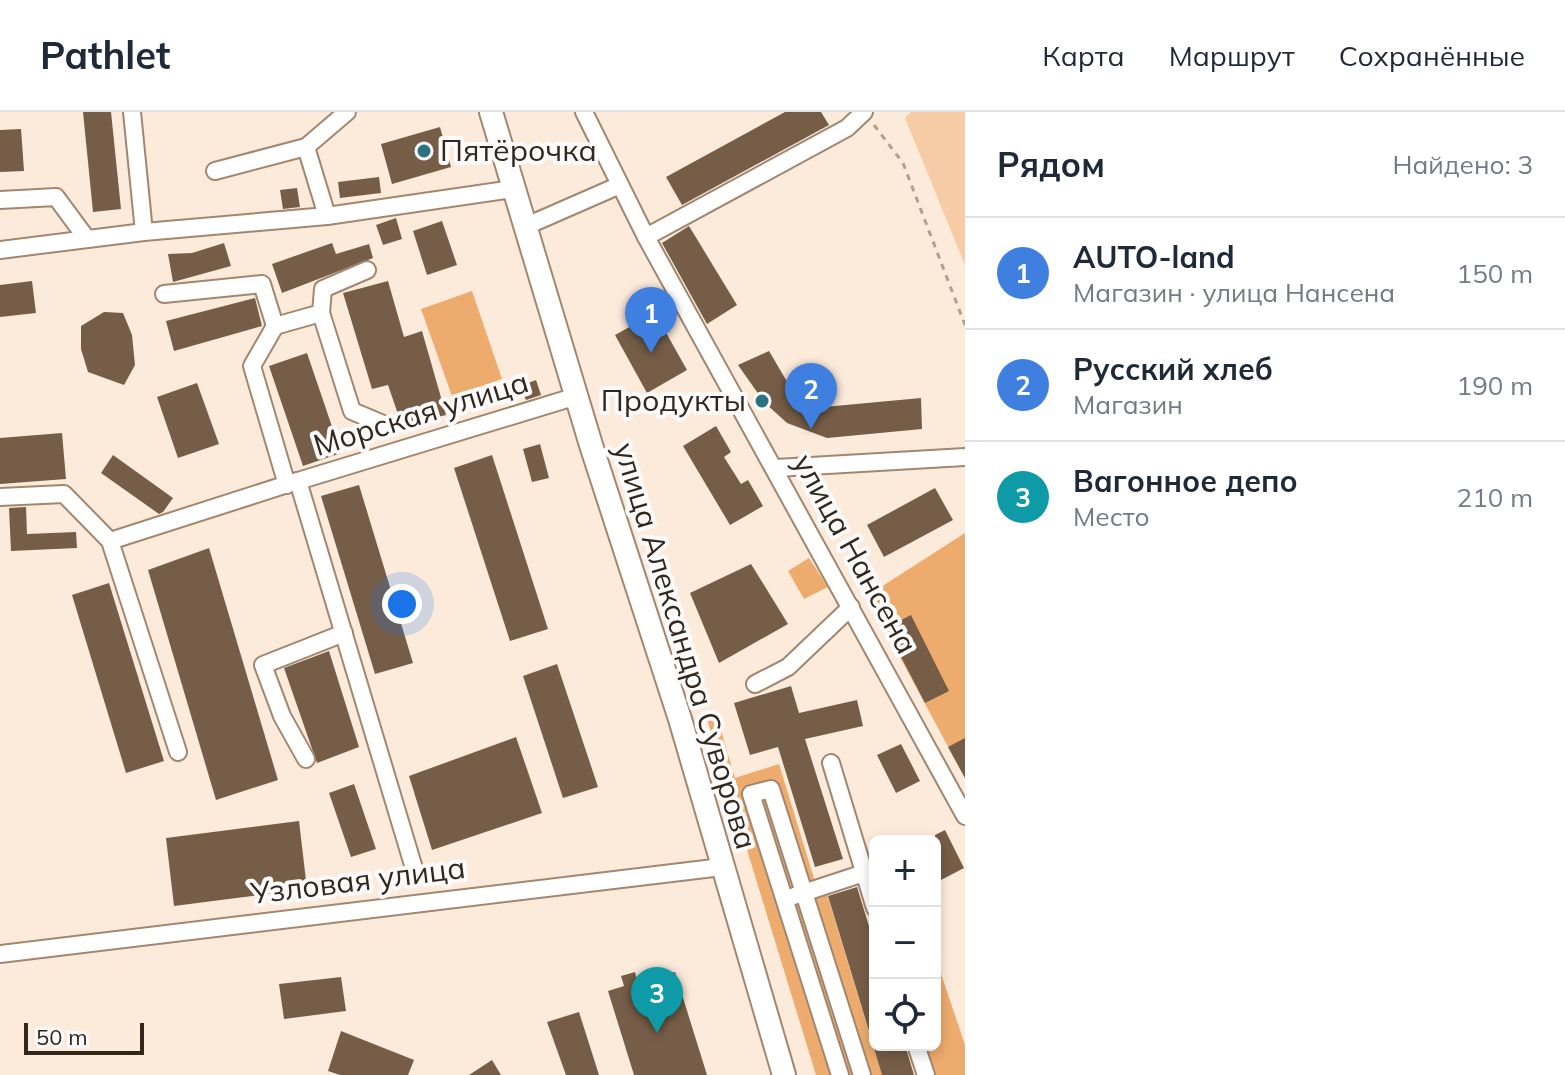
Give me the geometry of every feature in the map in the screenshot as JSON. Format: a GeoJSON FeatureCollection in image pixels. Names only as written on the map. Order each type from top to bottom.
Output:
{"type":"FeatureCollection","features":[{"type":"Feature","properties":{"kind":"main road","name":"улица Александра Суворова"},"geometry":{"type":"LineString","coordinates":[[491,112],[512,189],[680,719],[784,1075]]}},
{"type":"Feature","properties":{"kind":"street"},"geometry":{"type":"LineString","coordinates":[[132,112],[144,232]]}},
{"type":"Feature","properties":{"kind":"street"},"geometry":{"type":"LineString","coordinates":[[215,171],[306,147],[347,112]]}},
{"type":"Feature","properties":{"kind":"street","name":"улица Нансена"},"geometry":{"type":"LineString","coordinates":[[584,112],[646,237],[965,816]]}},
{"type":"Feature","properties":{"kind":"street"},"geometry":{"type":"LineString","coordinates":[[646,237],[847,128],[864,112]]}},
{"type":"Feature","properties":{"kind":"street"},"geometry":{"type":"LineString","coordinates":[[306,147],[327,216]]}},
{"type":"Feature","properties":{"kind":"street"},"geometry":{"type":"LineString","coordinates":[[524,227],[620,185]]}},
{"type":"Feature","properties":{"kind":"street"},"geometry":{"type":"LineString","coordinates":[[0,250],[144,232],[327,216],[512,189]]}},
{"type":"Feature","properties":{"kind":"street"},"geometry":{"type":"LineString","coordinates":[[0,200],[56,197],[87,239]]}},
{"type":"Feature","properties":{"kind":"street"},"geometry":{"type":"LineString","coordinates":[[367,270],[323,289],[321,313],[352,411],[383,424]]}},
{"type":"Feature","properties":{"kind":"street"},"geometry":{"type":"LineString","coordinates":[[164,294],[262,284],[275,326]]}},
{"type":"Feature","properties":{"kind":"street"},"geometry":{"type":"LineString","coordinates":[[110,541],[293,483],[252,366],[275,326],[321,313]]}},
{"type":"Feature","properties":{"kind":"street","name":"Морская улица"},"geometry":{"type":"LineString","coordinates":[[413,865],[344,633],[293,483],[577,396]]}},
{"type":"Feature","properties":{"kind":"street"},"geometry":{"type":"LineString","coordinates":[[776,468],[965,457]]}},
{"type":"Feature","properties":{"kind":"street"},"geometry":{"type":"LineString","coordinates":[[0,497],[64,494],[110,541],[178,752]]}},
{"type":"Feature","properties":{"kind":"street"},"geometry":{"type":"LineString","coordinates":[[755,684],[788,667],[851,607]]}},
{"type":"Feature","properties":{"kind":"street"},"geometry":{"type":"LineString","coordinates":[[306,759],[282,716],[263,665],[344,633]]}},
{"type":"Feature","properties":{"kind":"street"},"geometry":{"type":"LineString","coordinates":[[831,763],[875,907]]}},
{"type":"Feature","properties":{"kind":"street"},"geometry":{"type":"LineString","coordinates":[[840,1075],[751,794],[771,789],[862,1075]]}},
{"type":"Feature","properties":{"kind":"street","name":"Узловая улица"},"geometry":{"type":"LineString","coordinates":[[0,954],[722,867]]}},
{"type":"Feature","properties":{"kind":"street"},"geometry":{"type":"LineString","coordinates":[[785,899],[864,873]]}},
{"type":"Feature","properties":{"kind":"street"},"geometry":{"type":"LineString","coordinates":[[918,1051],[926,1075]]}},
{"type":"Feature","properties":{"kind":"path"},"geometry":{"type":"LineString","coordinates":[[864,112],[903,163],[965,325]]}},
{"type":"Feature","properties":{"kind":"shaded area"},"geometry":{"type":"Polygon","coordinates":[[[911,112],[965,112],[965,265],[905,118],[911,112]]]}},
{"type":"Feature","properties":{"kind":"shaded area"},"geometry":{"type":"Polygon","coordinates":[[[472,291],[502,379],[452,396],[421,309],[472,291]]]}},
{"type":"Feature","properties":{"kind":"shaded area"},"geometry":{"type":"Polygon","coordinates":[[[965,533],[965,778],[867,596],[965,533]]]}},
{"type":"Feature","properties":{"kind":"shaded area"},"geometry":{"type":"Polygon","coordinates":[[[809,558],[828,587],[804,599],[788,571],[809,558]]]}},
{"type":"Feature","properties":{"kind":"shaded area"},"geometry":{"type":"Polygon","coordinates":[[[716,714],[735,778],[779,764],[820,898],[827,894],[869,1032],[869,1051],[875,1051],[882,1075],[816,1075],[706,716],[716,714]]]}},
{"type":"Feature","properties":{"kind":"shaded area"},"geometry":{"type":"Polygon","coordinates":[[[941,974],[965,1045],[965,1075],[932,1075],[926,1051],[941,1051],[941,974]]]}},
{"type":"Feature","properties":{"kind":"building"},"geometry":{"type":"Polygon","coordinates":[[[83,112],[111,112],[121,209],[93,212],[83,112]]]}},
{"type":"Feature","properties":{"kind":"building"},"geometry":{"type":"Polygon","coordinates":[[[785,112],[821,112],[829,125],[682,205],[666,177],[785,112]]]}},
{"type":"Feature","properties":{"kind":"building"},"geometry":{"type":"Polygon","coordinates":[[[440,127],[451,167],[392,184],[381,144],[440,127]]]}},
{"type":"Feature","properties":{"kind":"building"},"geometry":{"type":"Polygon","coordinates":[[[21,129],[24,171],[0,172],[0,130],[21,129]]]}},
{"type":"Feature","properties":{"kind":"building"},"geometry":{"type":"Polygon","coordinates":[[[379,177],[381,193],[340,198],[338,182],[379,177]]]}},
{"type":"Feature","properties":{"kind":"building"},"geometry":{"type":"Polygon","coordinates":[[[297,188],[300,207],[283,209],[280,190],[297,188]]]}},
{"type":"Feature","properties":{"kind":"building"},"geometry":{"type":"Polygon","coordinates":[[[396,218],[402,239],[383,245],[376,225],[396,218]]]}},
{"type":"Feature","properties":{"kind":"building"},"geometry":{"type":"Polygon","coordinates":[[[442,221],[457,265],[427,275],[413,231],[442,221]]]}},
{"type":"Feature","properties":{"kind":"building"},"geometry":{"type":"Polygon","coordinates":[[[689,226],[737,305],[707,324],[662,243],[689,226]]]}},
{"type":"Feature","properties":{"kind":"building"},"geometry":{"type":"Polygon","coordinates":[[[224,243],[231,266],[173,282],[168,254],[192,253],[224,243]]]}},
{"type":"Feature","properties":{"kind":"building"},"geometry":{"type":"Polygon","coordinates":[[[332,243],[336,254],[369,244],[373,258],[282,293],[272,264],[332,243]]]}},
{"type":"Feature","properties":{"kind":"building"},"geometry":{"type":"Polygon","coordinates":[[[32,281],[36,313],[0,317],[0,285],[32,281]]]}},
{"type":"Feature","properties":{"kind":"building"},"geometry":{"type":"Polygon","coordinates":[[[388,281],[404,337],[422,331],[446,415],[402,426],[388,385],[372,389],[343,293],[388,281]]]}},
{"type":"Feature","properties":{"kind":"building"},"geometry":{"type":"Polygon","coordinates":[[[255,298],[262,326],[174,351],[166,321],[255,298]]]}},
{"type":"Feature","properties":{"kind":"building"},"geometry":{"type":"Polygon","coordinates":[[[104,312],[123,313],[132,335],[135,365],[124,385],[88,372],[81,349],[81,326],[104,312]]]}},
{"type":"Feature","properties":{"kind":"building"},"geometry":{"type":"Polygon","coordinates":[[[655,313],[687,370],[647,393],[615,335],[655,313]]]}},
{"type":"Feature","properties":{"kind":"building"},"geometry":{"type":"Polygon","coordinates":[[[769,351],[792,390],[824,407],[921,398],[922,429],[827,438],[787,423],[764,402],[738,365],[769,351]]]}},
{"type":"Feature","properties":{"kind":"building"},"geometry":{"type":"Polygon","coordinates":[[[307,353],[341,453],[303,466],[269,366],[307,353]]]}},
{"type":"Feature","properties":{"kind":"building"},"geometry":{"type":"Polygon","coordinates":[[[536,380],[541,395],[526,400],[520,386],[536,380]]]}},
{"type":"Feature","properties":{"kind":"building"},"geometry":{"type":"Polygon","coordinates":[[[197,383],[219,444],[178,458],[157,397],[197,383]]]}},
{"type":"Feature","properties":{"kind":"building"},"geometry":{"type":"Polygon","coordinates":[[[716,426],[731,452],[724,457],[741,484],[748,480],[763,506],[730,525],[683,446],[716,426]]]}},
{"type":"Feature","properties":{"kind":"building"},"geometry":{"type":"Polygon","coordinates":[[[62,433],[66,479],[0,484],[0,438],[62,433]]]}},
{"type":"Feature","properties":{"kind":"building"},"geometry":{"type":"Polygon","coordinates":[[[540,444],[549,478],[532,482],[523,449],[540,444]]]}},
{"type":"Feature","properties":{"kind":"building"},"geometry":{"type":"Polygon","coordinates":[[[113,455],[173,498],[163,512],[159,514],[101,473],[113,455]]]}},
{"type":"Feature","properties":{"kind":"building"},"geometry":{"type":"Polygon","coordinates":[[[492,455],[548,629],[510,641],[454,468],[492,455]]]}},
{"type":"Feature","properties":{"kind":"building"},"geometry":{"type":"Polygon","coordinates":[[[359,485],[413,663],[375,674],[321,496],[359,485]]]}},
{"type":"Feature","properties":{"kind":"building"},"geometry":{"type":"Polygon","coordinates":[[[935,488],[953,520],[884,557],[867,525],[935,488]]]}},
{"type":"Feature","properties":{"kind":"building"},"geometry":{"type":"Polygon","coordinates":[[[26,507],[27,534],[76,532],[77,548],[11,551],[9,508],[26,507]]]}},
{"type":"Feature","properties":{"kind":"building"},"geometry":{"type":"Polygon","coordinates":[[[209,548],[278,780],[216,800],[148,570],[209,548]]]}},
{"type":"Feature","properties":{"kind":"building"},"geometry":{"type":"Polygon","coordinates":[[[751,564],[788,624],[719,663],[690,593],[751,564]]]}},
{"type":"Feature","properties":{"kind":"building"},"geometry":{"type":"Polygon","coordinates":[[[109,583],[164,761],[126,773],[72,595],[109,583]]]}},
{"type":"Feature","properties":{"kind":"building"},"geometry":{"type":"Polygon","coordinates":[[[911,615],[949,691],[925,703],[886,628],[911,615]]]}},
{"type":"Feature","properties":{"kind":"building"},"geometry":{"type":"Polygon","coordinates":[[[329,651],[359,747],[317,763],[284,668],[329,651]]]}},
{"type":"Feature","properties":{"kind":"building"},"geometry":{"type":"Polygon","coordinates":[[[557,664],[598,787],[563,798],[523,676],[557,664]]]}},
{"type":"Feature","properties":{"kind":"building"},"geometry":{"type":"Polygon","coordinates":[[[791,686],[799,713],[857,700],[863,726],[805,739],[843,859],[815,867],[778,747],[750,755],[734,703],[791,686]]]}},
{"type":"Feature","properties":{"kind":"building"},"geometry":{"type":"Polygon","coordinates":[[[516,737],[542,813],[432,850],[409,776],[516,737]]]}},
{"type":"Feature","properties":{"kind":"building"},"geometry":{"type":"Polygon","coordinates":[[[965,738],[965,778],[948,747],[965,738]]]}},
{"type":"Feature","properties":{"kind":"building"},"geometry":{"type":"Polygon","coordinates":[[[901,744],[920,781],[896,793],[877,755],[901,744]]]}},
{"type":"Feature","properties":{"kind":"building"},"geometry":{"type":"Polygon","coordinates":[[[354,784],[376,849],[351,857],[329,793],[354,784]]]}},
{"type":"Feature","properties":{"kind":"building"},"geometry":{"type":"Polygon","coordinates":[[[299,821],[307,889],[174,906],[166,838],[299,821]]]}},
{"type":"Feature","properties":{"kind":"building"},"geometry":{"type":"Polygon","coordinates":[[[945,830],[964,868],[941,880],[941,835],[935,835],[945,830]]]}},
{"type":"Feature","properties":{"kind":"building"},"geometry":{"type":"Polygon","coordinates":[[[857,887],[869,926],[869,1031],[828,896],[857,887]]]}},
{"type":"Feature","properties":{"kind":"building"},"geometry":{"type":"Polygon","coordinates":[[[635,972],[638,983],[675,972],[707,1075],[634,1075],[608,991],[624,986],[621,976],[635,972]]]}},
{"type":"Feature","properties":{"kind":"building"},"geometry":{"type":"Polygon","coordinates":[[[341,977],[346,1011],[284,1019],[279,984],[341,977]]]}},
{"type":"Feature","properties":{"kind":"building"},"geometry":{"type":"Polygon","coordinates":[[[579,1012],[599,1075],[566,1075],[547,1022],[579,1012]]]}},
{"type":"Feature","properties":{"kind":"building"},"geometry":{"type":"Polygon","coordinates":[[[341,1031],[414,1060],[408,1075],[340,1075],[328,1071],[341,1031]]]}},
{"type":"Feature","properties":{"kind":"building"},"geometry":{"type":"Polygon","coordinates":[[[875,1051],[907,1051],[914,1075],[882,1075],[875,1051]]]}},
{"type":"Feature","properties":{"kind":"building"},"geometry":{"type":"Polygon","coordinates":[[[492,1060],[501,1075],[469,1075],[492,1060]]]}},
{"type":"Feature","properties":{"kind":"place","name":"Пятёрочка"},"geometry":{"type":"Point","coordinates":[424,151]}},
{"type":"Feature","properties":{"kind":"place","name":"AUTO-land"},"geometry":{"type":"Point","coordinates":[651,353]}},
{"type":"Feature","properties":{"kind":"place","name":"Продукты"},"geometry":{"type":"Point","coordinates":[762,401]}},
{"type":"Feature","properties":{"kind":"place","name":"Русский хлеб"},"geometry":{"type":"Point","coordinates":[811,429]}},
{"type":"Feature","properties":{"kind":"place","name":"Вагонное депо"},"geometry":{"type":"Point","coordinates":[657,1033]}}]}
